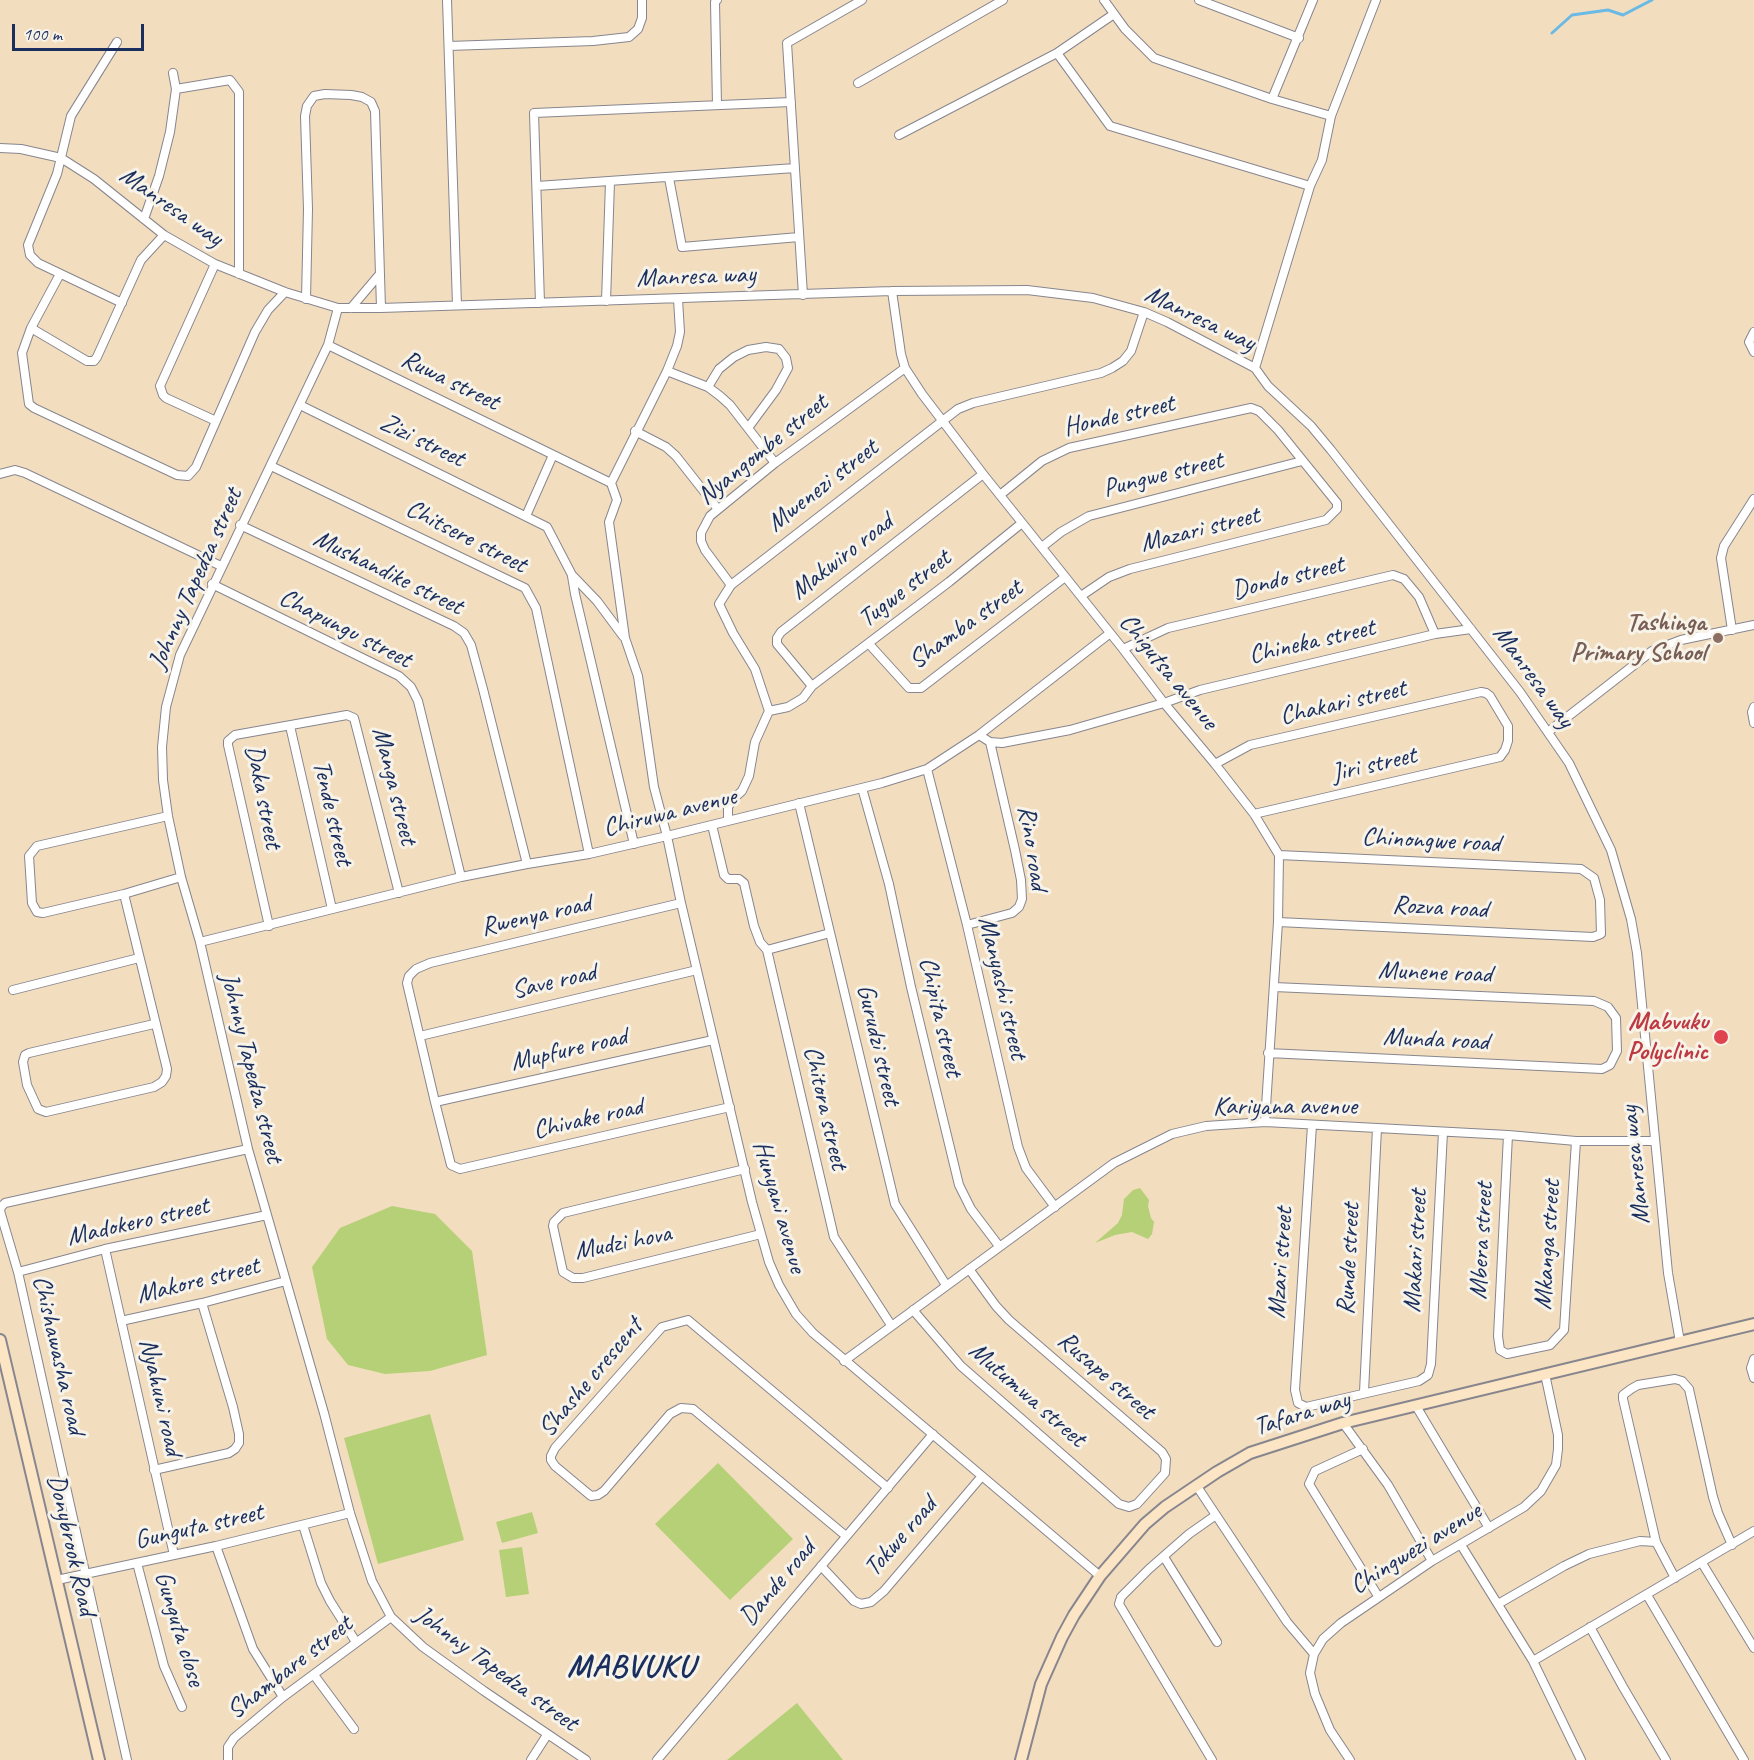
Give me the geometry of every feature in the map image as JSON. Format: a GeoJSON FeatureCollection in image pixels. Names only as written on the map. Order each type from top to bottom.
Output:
{"type":"FeatureCollection","features":[{"type":"Feature","properties":{"kind":"street"},"geometry":{"type":"LineString","coordinates":[[447,0],[457,305]]}},
{"type":"Feature","properties":{"kind":"street"},"geometry":{"type":"LineString","coordinates":[[449,46],[593,41],[629,37],[638,29],[642,18],[642,0]]}},
{"type":"Feature","properties":{"kind":"street"},"geometry":{"type":"LineString","coordinates":[[717,0],[715,2],[717,105]]}},
{"type":"Feature","properties":{"kind":"street"},"geometry":{"type":"LineString","coordinates":[[803,296],[787,43],[862,0]]}},
{"type":"Feature","properties":{"kind":"street"},"geometry":{"type":"LineString","coordinates":[[858,83],[1004,0]]}},
{"type":"Feature","properties":{"kind":"street"},"geometry":{"type":"LineString","coordinates":[[1104,0],[1125,29],[1154,58],[1272,99],[1331,116]]}},
{"type":"Feature","properties":{"kind":"street"},"geometry":{"type":"LineString","coordinates":[[1199,0],[1299,38]]}},
{"type":"Feature","properties":{"kind":"street"},"geometry":{"type":"LineString","coordinates":[[1272,99],[1313,0]]}},
{"type":"Feature","properties":{"kind":"street"},"geometry":{"type":"LineString","coordinates":[[1255,368],[1310,186],[1322,160],[1331,116],[1376,0]]}},
{"type":"Feature","properties":{"kind":"street"},"geometry":{"type":"LineString","coordinates":[[899,135],[1057,53],[1114,14]]}},
{"type":"Feature","properties":{"kind":"street"},"geometry":{"type":"LineString","coordinates":[[117,42],[71,116],[51,191],[28,245],[30,255],[38,263],[122,303]]}},
{"type":"Feature","properties":{"kind":"street"},"geometry":{"type":"LineString","coordinates":[[1057,53],[1110,126],[1310,186]]}},
{"type":"Feature","properties":{"kind":"street"},"geometry":{"type":"LineString","coordinates":[[144,219],[166,153],[176,89],[173,73]]}},
{"type":"Feature","properties":{"kind":"street"},"geometry":{"type":"LineString","coordinates":[[176,89],[230,80],[239,92],[239,274]]}},
{"type":"Feature","properties":{"kind":"street"},"geometry":{"type":"LineString","coordinates":[[306,299],[308,209],[305,116],[307,106],[315,96],[339,94],[362,97],[371,102],[375,111],[378,275],[381,308]]}},
{"type":"Feature","properties":{"kind":"street"},"geometry":{"type":"LineString","coordinates":[[540,303],[534,113],[791,102]]}},
{"type":"Feature","properties":{"kind":"street","name":"Manresa way"},"geometry":{"type":"LineString","coordinates":[[0,148],[21,149],[61,158],[94,179],[164,235],[215,264],[285,292],[338,308],[803,296],[892,291],[1027,290],[1093,298],[1144,312],[1255,368],[1268,386],[1311,426],[1332,450],[1472,629],[1569,763],[1596,815],[1611,850],[1631,919],[1668,1273],[1680,1342]]}},
{"type":"Feature","properties":{"kind":"street"},"geometry":{"type":"LineString","coordinates":[[537,186],[795,168]]}},
{"type":"Feature","properties":{"kind":"street"},"geometry":{"type":"LineString","coordinates":[[669,178],[682,247],[799,237]]}},
{"type":"Feature","properties":{"kind":"street"},"geometry":{"type":"LineString","coordinates":[[606,301],[610,182]]}},
{"type":"Feature","properties":{"kind":"street"},"geometry":{"type":"LineString","coordinates":[[31,328],[87,361],[94,361],[141,260],[164,235]]}},
{"type":"Feature","properties":{"kind":"street"},"geometry":{"type":"LineString","coordinates":[[215,264],[160,386],[166,398],[216,421]]}},
{"type":"Feature","properties":{"kind":"street"},"geometry":{"type":"LineString","coordinates":[[60,274],[24,344],[22,359],[27,399],[34,408],[177,475],[188,476],[196,467],[260,322],[285,292]]}},
{"type":"Feature","properties":{"kind":"street"},"geometry":{"type":"LineString","coordinates":[[351,308],[378,275]]}},
{"type":"Feature","properties":{"kind":"street","name":"Chigutsa avenue"},"geometry":{"type":"LineString","coordinates":[[892,291],[899,346],[905,368],[983,474],[1164,704],[1254,814],[1279,855]]}},
{"type":"Feature","properties":{"kind":"street"},"geometry":{"type":"LineString","coordinates":[[625,638],[609,522],[617,500],[610,483],[667,372],[679,339],[678,299]]}},
{"type":"Feature","properties":{"kind":"street","name":"Johnny Tapedza street"},"geometry":{"type":"LineString","coordinates":[[338,308],[328,345],[271,466],[240,525],[180,655],[166,707],[163,780],[168,816],[248,1149],[369,1575],[391,1617],[423,1647],[586,1760]]}},
{"type":"Feature","properties":{"kind":"street","name":"Mwenezi street"},"geometry":{"type":"LineString","coordinates":[[731,585],[958,409],[973,403],[1101,373],[1123,361],[1131,351],[1144,312]]}},
{"type":"Feature","properties":{"kind":"street"},"geometry":{"type":"LineString","coordinates":[[1754,332],[1749,342],[1754,352]]}},
{"type":"Feature","properties":{"kind":"street","name":"Ruwa street"},"geometry":{"type":"LineString","coordinates":[[328,345],[610,483]]}},
{"type":"Feature","properties":{"kind":"street"},"geometry":{"type":"LineString","coordinates":[[708,387],[719,369],[734,357],[748,350],[766,347],[779,349],[786,357],[788,368],[770,399],[748,428]]}},
{"type":"Feature","properties":{"kind":"street","name":"Nyangombe street"},"geometry":{"type":"LineString","coordinates":[[731,585],[701,541],[704,524],[717,508],[905,368]]}},
{"type":"Feature","properties":{"kind":"street"},"geometry":{"type":"LineString","coordinates":[[667,372],[708,387],[730,405],[775,463]]}},
{"type":"Feature","properties":{"kind":"street","name":"Zizi street"},"geometry":{"type":"LineString","coordinates":[[300,405],[547,527],[572,575]]}},
{"type":"Feature","properties":{"kind":"street","name":"Honde street"},"geometry":{"type":"LineString","coordinates":[[1000,495],[1042,461],[1069,448],[1248,408],[1258,411],[1278,430],[1302,461]]}},
{"type":"Feature","properties":{"kind":"street"},"geometry":{"type":"LineString","coordinates":[[635,431],[666,447],[717,508]]}},
{"type":"Feature","properties":{"kind":"street"},"geometry":{"type":"LineString","coordinates":[[526,516],[553,455]]}},
{"type":"Feature","properties":{"kind":"street","name":"Mazari street"},"geometry":{"type":"LineString","coordinates":[[1081,596],[1109,577],[1130,569],[1329,519],[1337,509],[1336,503],[1302,461]]}},
{"type":"Feature","properties":{"kind":"street","name":"Pungwe street"},"geometry":{"type":"LineString","coordinates":[[1042,547],[1061,531],[1089,516],[1302,461]]}},
{"type":"Feature","properties":{"kind":"street","name":"Chitsere street"},"geometry":{"type":"LineString","coordinates":[[271,466],[525,588],[536,608],[589,854]]}},
{"type":"Feature","properties":{"kind":"street"},"geometry":{"type":"LineString","coordinates":[[0,474],[15,470],[25,473],[221,566]]}},
{"type":"Feature","properties":{"kind":"street","name":"Makwiro road"},"geometry":{"type":"LineString","coordinates":[[812,686],[777,644],[777,638],[781,632],[983,474]]}},
{"type":"Feature","properties":{"kind":"street"},"geometry":{"type":"LineString","coordinates":[[1732,630],[1720,564],[1721,554],[1754,499]]}},
{"type":"Feature","properties":{"kind":"street","name":"Tugwe street"},"geometry":{"type":"LineString","coordinates":[[769,711],[788,707],[803,698],[812,686],[949,582],[1022,523]]}},
{"type":"Feature","properties":{"kind":"street","name":"Mushandike street"},"geometry":{"type":"LineString","coordinates":[[240,525],[444,621],[464,633],[471,645],[483,689],[526,864]]}},
{"type":"Feature","properties":{"kind":"street"},"geometry":{"type":"LineString","coordinates":[[572,575],[597,601],[625,638]]}},
{"type":"Feature","properties":{"kind":"street"},"geometry":{"type":"LineString","coordinates":[[572,575],[634,844]]}},
{"type":"Feature","properties":{"kind":"street","name":"Dondo street"},"geometry":{"type":"LineString","coordinates":[[1123,649],[1168,628],[1393,575],[1404,579],[1419,597],[1435,634]]}},
{"type":"Feature","properties":{"kind":"street","name":"Shamba street"},"geometry":{"type":"LineString","coordinates":[[869,644],[909,688],[921,688],[1065,577]]}},
{"type":"Feature","properties":{"kind":"street","name":"Chapungu street"},"geometry":{"type":"LineString","coordinates":[[212,584],[399,676],[411,687],[418,701],[461,877]]}},
{"type":"Feature","properties":{"kind":"street"},"geometry":{"type":"LineString","coordinates":[[728,821],[728,807],[742,791],[748,776],[755,742],[769,711],[755,669],[719,604],[731,585]]}},
{"type":"Feature","properties":{"kind":"street"},"geometry":{"type":"LineString","coordinates":[[1548,732],[1652,651],[1681,640],[1754,625]]}},
{"type":"Feature","properties":{"kind":"street","name":"Chineka street"},"geometry":{"type":"LineString","coordinates":[[990,742],[1002,743],[1070,730],[1164,704],[1200,690],[1435,634],[1472,629]]}},
{"type":"Feature","properties":{"kind":"street","name":"Chiruwa avenue"},"geometry":{"type":"LineString","coordinates":[[200,942],[461,877],[589,854],[668,836],[862,788],[927,769],[979,735],[1109,634]]}},
{"type":"Feature","properties":{"kind":"street","name":"Hunyani avenue"},"geometry":{"type":"LineString","coordinates":[[625,638],[638,676],[654,787],[668,836],[713,1040],[761,1234],[769,1262],[785,1298],[802,1322],[844,1361],[1100,1576]]}},
{"type":"Feature","properties":{"kind":"street","name":"Jiri street"},"geometry":{"type":"LineString","coordinates":[[1254,814],[1496,758],[1503,754],[1508,741],[1508,726],[1494,701],[1484,692]]}},
{"type":"Feature","properties":{"kind":"street","name":"Chakari street"},"geometry":{"type":"LineString","coordinates":[[1215,764],[1250,745],[1484,692]]}},
{"type":"Feature","properties":{"kind":"street"},"geometry":{"type":"LineString","coordinates":[[1754,707],[1752,712],[1754,723]]}},
{"type":"Feature","properties":{"kind":"street","name":"Manga street"},"geometry":{"type":"LineString","coordinates":[[290,726],[347,715],[356,721],[399,893]]}},
{"type":"Feature","properties":{"kind":"street","name":"Tende street"},"geometry":{"type":"LineString","coordinates":[[290,726],[332,909]]}},
{"type":"Feature","properties":{"kind":"street","name":"Daka street"},"geometry":{"type":"LineString","coordinates":[[270,926],[228,741],[235,735],[290,726]]}},
{"type":"Feature","properties":{"kind":"street"},"geometry":{"type":"LineString","coordinates":[[979,735],[990,742]]}},
{"type":"Feature","properties":{"kind":"street","name":"Rino road"},"geometry":{"type":"LineString","coordinates":[[967,925],[1012,913],[1020,905],[1022,899],[1019,870],[990,742]]}},
{"type":"Feature","properties":{"kind":"street","name":"Manyashi street"},"geometry":{"type":"LineString","coordinates":[[927,769],[967,925],[1018,1148],[1026,1168],[1054,1207]]}},
{"type":"Feature","properties":{"kind":"street","name":"Chipita street"},"geometry":{"type":"LineString","coordinates":[[862,788],[889,884],[911,987],[959,1185],[971,1209],[999,1246]]}},
{"type":"Feature","properties":{"kind":"street","name":"Gurudzi street"},"geometry":{"type":"LineString","coordinates":[[798,803],[895,1204],[946,1285]]}},
{"type":"Feature","properties":{"kind":"street"},"geometry":{"type":"LineString","coordinates":[[168,816],[37,846],[30,852],[32,903],[37,912],[43,913],[124,894],[181,877]]}},
{"type":"Feature","properties":{"kind":"street","name":"Chitora street"},"geometry":{"type":"LineString","coordinates":[[712,825],[724,874],[728,879],[739,879],[744,884],[757,934],[767,950],[834,1237],[891,1326]]}},
{"type":"Feature","properties":{"kind":"street"},"geometry":{"type":"LineString","coordinates":[[1265,1122],[1278,922],[1279,855]]}},
{"type":"Feature","properties":{"kind":"street","name":"Chinongwe road"},"geometry":{"type":"LineString","coordinates":[[1279,855],[1581,870],[1594,878],[1600,900],[1600,934]]}},
{"type":"Feature","properties":{"kind":"street"},"geometry":{"type":"LineString","coordinates":[[124,894],[154,1024],[167,1069],[162,1082],[154,1087],[46,1112],[38,1109],[27,1085],[23,1062],[29,1053],[154,1024]]}},
{"type":"Feature","properties":{"kind":"street","name":"Rwenya road"},"geometry":{"type":"LineString","coordinates":[[420,1036],[407,980],[416,969],[430,963],[681,903]]}},
{"type":"Feature","properties":{"kind":"street","name":"Rozva road"},"geometry":{"type":"LineString","coordinates":[[1278,922],[1593,937],[1600,934]]}},
{"type":"Feature","properties":{"kind":"street"},"geometry":{"type":"LineString","coordinates":[[767,950],[830,933]]}},
{"type":"Feature","properties":{"kind":"street"},"geometry":{"type":"LineString","coordinates":[[14,990],[139,958]]}},
{"type":"Feature","properties":{"kind":"street","name":"Save road"},"geometry":{"type":"LineString","coordinates":[[420,1036],[697,970]]}},
{"type":"Feature","properties":{"kind":"street","name":"Munene road"},"geometry":{"type":"LineString","coordinates":[[1274,987],[1594,1001],[1608,1007],[1616,1018],[1617,1051],[1610,1065],[1602,1069]]}},
{"type":"Feature","properties":{"kind":"street"},"geometry":{"type":"LineString","coordinates":[[420,1036],[435,1102]]}},
{"type":"Feature","properties":{"kind":"street","name":"Mupfure road"},"geometry":{"type":"LineString","coordinates":[[435,1102],[713,1040]]}},
{"type":"Feature","properties":{"kind":"street","name":"Munda road"},"geometry":{"type":"LineString","coordinates":[[1268,1053],[1602,1069]]}},
{"type":"Feature","properties":{"kind":"street","name":"Chivake road"},"geometry":{"type":"LineString","coordinates":[[435,1102],[451,1165],[455,1168],[465,1168],[730,1107]]}},
{"type":"Feature","properties":{"kind":"street","name":"Kariyana avenue"},"geometry":{"type":"LineString","coordinates":[[844,1361],[1114,1163],[1172,1134],[1206,1126],[1265,1122],[1508,1135],[1576,1141],[1654,1141]]}},
{"type":"Feature","properties":{"kind":"street","name":"Mzari street"},"geometry":{"type":"LineString","coordinates":[[1312,1125],[1295,1397],[1302,1406],[1312,1407],[1364,1392]]}},
{"type":"Feature","properties":{"kind":"street","name":"Runde street"},"geometry":{"type":"LineString","coordinates":[[1364,1392],[1377,1128]]}},
{"type":"Feature","properties":{"kind":"street","name":"Makari street"},"geometry":{"type":"LineString","coordinates":[[1364,1392],[1419,1382],[1429,1373],[1443,1132]]}},
{"type":"Feature","properties":{"kind":"street","name":"Mbera street"},"geometry":{"type":"LineString","coordinates":[[1508,1135],[1499,1316],[1500,1350],[1512,1354],[1550,1345]]}},
{"type":"Feature","properties":{"kind":"street","name":"Mkanga street"},"geometry":{"type":"LineString","coordinates":[[1550,1345],[1564,1330],[1576,1141]]}},
{"type":"Feature","properties":{"kind":"street","name":"Chishawasha road"},"geometry":{"type":"LineString","coordinates":[[127,1760],[18,1272],[0,1211],[1,1201],[248,1149]]}},
{"type":"Feature","properties":{"kind":"street","name":"Mudzi hova"},"geometry":{"type":"LineString","coordinates":[[745,1169],[563,1213],[553,1226],[563,1272],[573,1278],[583,1278],[761,1234]]}},
{"type":"Feature","properties":{"kind":"street","name":"Madokero street"},"geometry":{"type":"LineString","coordinates":[[18,1272],[105,1249],[267,1215]]}},
{"type":"Feature","properties":{"kind":"street","name":"Nyahuni road"},"geometry":{"type":"LineString","coordinates":[[105,1249],[174,1555]]}},
{"type":"Feature","properties":{"kind":"street","name":"Rusape street"},"geometry":{"type":"LineString","coordinates":[[969,1269],[1009,1320],[1158,1449],[1166,1459],[1165,1473],[1137,1504],[1129,1507],[1119,1504]]}},
{"type":"Feature","properties":{"kind":"street","name":"Makore street"},"geometry":{"type":"LineString","coordinates":[[121,1321],[286,1281]]}},
{"type":"Feature","properties":{"kind":"street"},"geometry":{"type":"LineString","coordinates":[[154,1470],[229,1453],[238,1443],[239,1434],[233,1407],[202,1303]]}},
{"type":"Feature","properties":{"kind":"street","name":"Mutumwa street"},"geometry":{"type":"LineString","coordinates":[[913,1310],[961,1366],[1119,1504]]}},
{"type":"Feature","properties":{"kind":"street","name":"Shashe crescent"},"geometry":{"type":"LineString","coordinates":[[846,1536],[693,1409],[681,1408],[670,1414],[604,1491],[598,1495],[591,1496],[555,1466],[551,1456],[555,1448],[662,1327],[688,1320],[888,1488]]}},
{"type":"Feature","properties":{"kind":"street","name":"Tafara way"},"geometry":{"type":"LineString","coordinates":[[1021,1760],[1034,1707],[1053,1656],[1074,1615],[1100,1576],[1153,1515],[1196,1485],[1251,1453],[1343,1423],[1754,1324]]}},
{"type":"Feature","properties":{"kind":"street","name":"Donybrook Road"},"geometry":{"type":"LineString","coordinates":[[0,1340],[99,1760]]}},
{"type":"Feature","properties":{"kind":"street"},"geometry":{"type":"LineString","coordinates":[[1754,1359],[1752,1368],[1754,1378]]}},
{"type":"Feature","properties":{"kind":"street","name":"Chingwezi avenue"},"geometry":{"type":"LineString","coordinates":[[1314,1654],[1330,1632],[1378,1596],[1490,1528],[1535,1497],[1547,1483],[1556,1465],[1558,1435],[1545,1374]]}},
{"type":"Feature","properties":{"kind":"street"},"geometry":{"type":"LineString","coordinates":[[1675,1578],[1656,1542],[1623,1397],[1630,1389],[1638,1385],[1675,1379],[1682,1381],[1691,1394],[1713,1497],[1732,1545]]}},
{"type":"Feature","properties":{"kind":"street"},"geometry":{"type":"LineString","coordinates":[[1416,1406],[1490,1528]]}},
{"type":"Feature","properties":{"kind":"street"},"geometry":{"type":"LineString","coordinates":[[1343,1423],[1388,1485],[1432,1562]]}},
{"type":"Feature","properties":{"kind":"street","name":"Dande road"},"geometry":{"type":"LineString","coordinates":[[657,1760],[933,1434]]}},
{"type":"Feature","properties":{"kind":"street"},"geometry":{"type":"LineString","coordinates":[[1363,1449],[1315,1471],[1309,1484],[1378,1596]]}},
{"type":"Feature","properties":{"kind":"street","name":"Tokwe road"},"geometry":{"type":"LineString","coordinates":[[821,1566],[854,1601],[861,1604],[871,1602],[884,1591],[982,1476]]}},
{"type":"Feature","properties":{"kind":"street"},"geometry":{"type":"LineString","coordinates":[[1196,1485],[1287,1622],[1314,1654],[1310,1673],[1315,1694],[1330,1730],[1350,1760]]}},
{"type":"Feature","properties":{"kind":"street","name":"Gunguta street"},"geometry":{"type":"LineString","coordinates":[[57,1580],[216,1546],[350,1513]]}},
{"type":"Feature","properties":{"kind":"street"},"geometry":{"type":"LineString","coordinates":[[1212,1760],[1119,1604],[1121,1597],[1127,1591],[1189,1534],[1216,1515]]}},
{"type":"Feature","properties":{"kind":"street"},"geometry":{"type":"LineString","coordinates":[[303,1525],[321,1582],[356,1642]]}},
{"type":"Feature","properties":{"kind":"street"},"geometry":{"type":"LineString","coordinates":[[1533,1661],[1754,1531]]}},
{"type":"Feature","properties":{"kind":"street"},"geometry":{"type":"LineString","coordinates":[[1498,1604],[1589,1554],[1640,1541],[1656,1542]]}},
{"type":"Feature","properties":{"kind":"street"},"geometry":{"type":"LineString","coordinates":[[1461,1545],[1533,1661],[1581,1760]]}},
{"type":"Feature","properties":{"kind":"street"},"geometry":{"type":"LineString","coordinates":[[216,1546],[253,1649],[283,1697]]}},
{"type":"Feature","properties":{"kind":"street"},"geometry":{"type":"LineString","coordinates":[[1164,1557],[1217,1642]]}},
{"type":"Feature","properties":{"kind":"street","name":"Gunguta close"},"geometry":{"type":"LineString","coordinates":[[137,1563],[164,1666],[182,1707]]}},
{"type":"Feature","properties":{"kind":"street"},"geometry":{"type":"LineString","coordinates":[[1702,1563],[1754,1648]]}},
{"type":"Feature","properties":{"kind":"street"},"geometry":{"type":"LineString","coordinates":[[1647,1595],[1744,1760]]}},
{"type":"Feature","properties":{"kind":"street","name":"Shambare street"},"geometry":{"type":"LineString","coordinates":[[228,1760],[228,1747],[234,1738],[283,1697],[391,1617]]}},
{"type":"Feature","properties":{"kind":"street"},"geometry":{"type":"LineString","coordinates":[[1590,1627],[1666,1760]]}},
{"type":"Feature","properties":{"kind":"street"},"geometry":{"type":"LineString","coordinates":[[314,1675],[354,1729]]}},
{"type":"Feature","properties":{"kind":"street"},"geometry":{"type":"LineString","coordinates":[[531,1760],[548,1735]]}},
{"type":"Feature","properties":{"kind":"green space"},"geometry":{"type":"Polygon","coordinates":[[[1140,1188],[1149,1200],[1148,1206],[1154,1222],[1152,1234],[1148,1239],[1132,1232],[1115,1235],[1095,1243],[1118,1223],[1122,1215],[1124,1199],[1133,1190],[1140,1188]]]}},
{"type":"Feature","properties":{"kind":"green space"},"geometry":{"type":"Polygon","coordinates":[[[392,1206],[435,1214],[472,1251],[487,1355],[430,1371],[385,1374],[348,1365],[327,1339],[312,1267],[340,1228],[392,1206]]]}},
{"type":"Feature","properties":{"kind":"green space"},"geometry":{"type":"Polygon","coordinates":[[[430,1414],[464,1540],[378,1564],[344,1438],[430,1414]]]}},
{"type":"Feature","properties":{"kind":"green space"},"geometry":{"type":"Polygon","coordinates":[[[718,1463],[793,1539],[730,1600],[655,1524],[718,1463]]]}},
{"type":"Feature","properties":{"kind":"green space"},"geometry":{"type":"Polygon","coordinates":[[[532,1512],[538,1533],[502,1543],[496,1522],[532,1512]]]}},
{"type":"Feature","properties":{"kind":"green space"},"geometry":{"type":"Polygon","coordinates":[[[522,1547],[529,1594],[506,1597],[499,1550],[522,1547]]]}},
{"type":"Feature","properties":{"kind":"green space"},"geometry":{"type":"Polygon","coordinates":[[[797,1703],[843,1760],[727,1760],[797,1703]]]}},
{"type":"Feature","properties":{"kind":"waterway"},"geometry":{"type":"LineString","coordinates":[[1552,33],[1572,15],[1608,10],[1623,15],[1652,0]]}},
{"type":"Feature","properties":{"kind":"place","name":"Tashinga Primary School"},"geometry":{"type":"Point","coordinates":[1718,638]}},
{"type":"Feature","properties":{"kind":"place","name":"Mabvuku Polyclinic"},"geometry":{"type":"Point","coordinates":[1721,1037]}},
{"type":"Feature","properties":{"kind":"district","name":"MABVUKU"},"geometry":{"type":"Point","coordinates":[631,1668]}}]}
